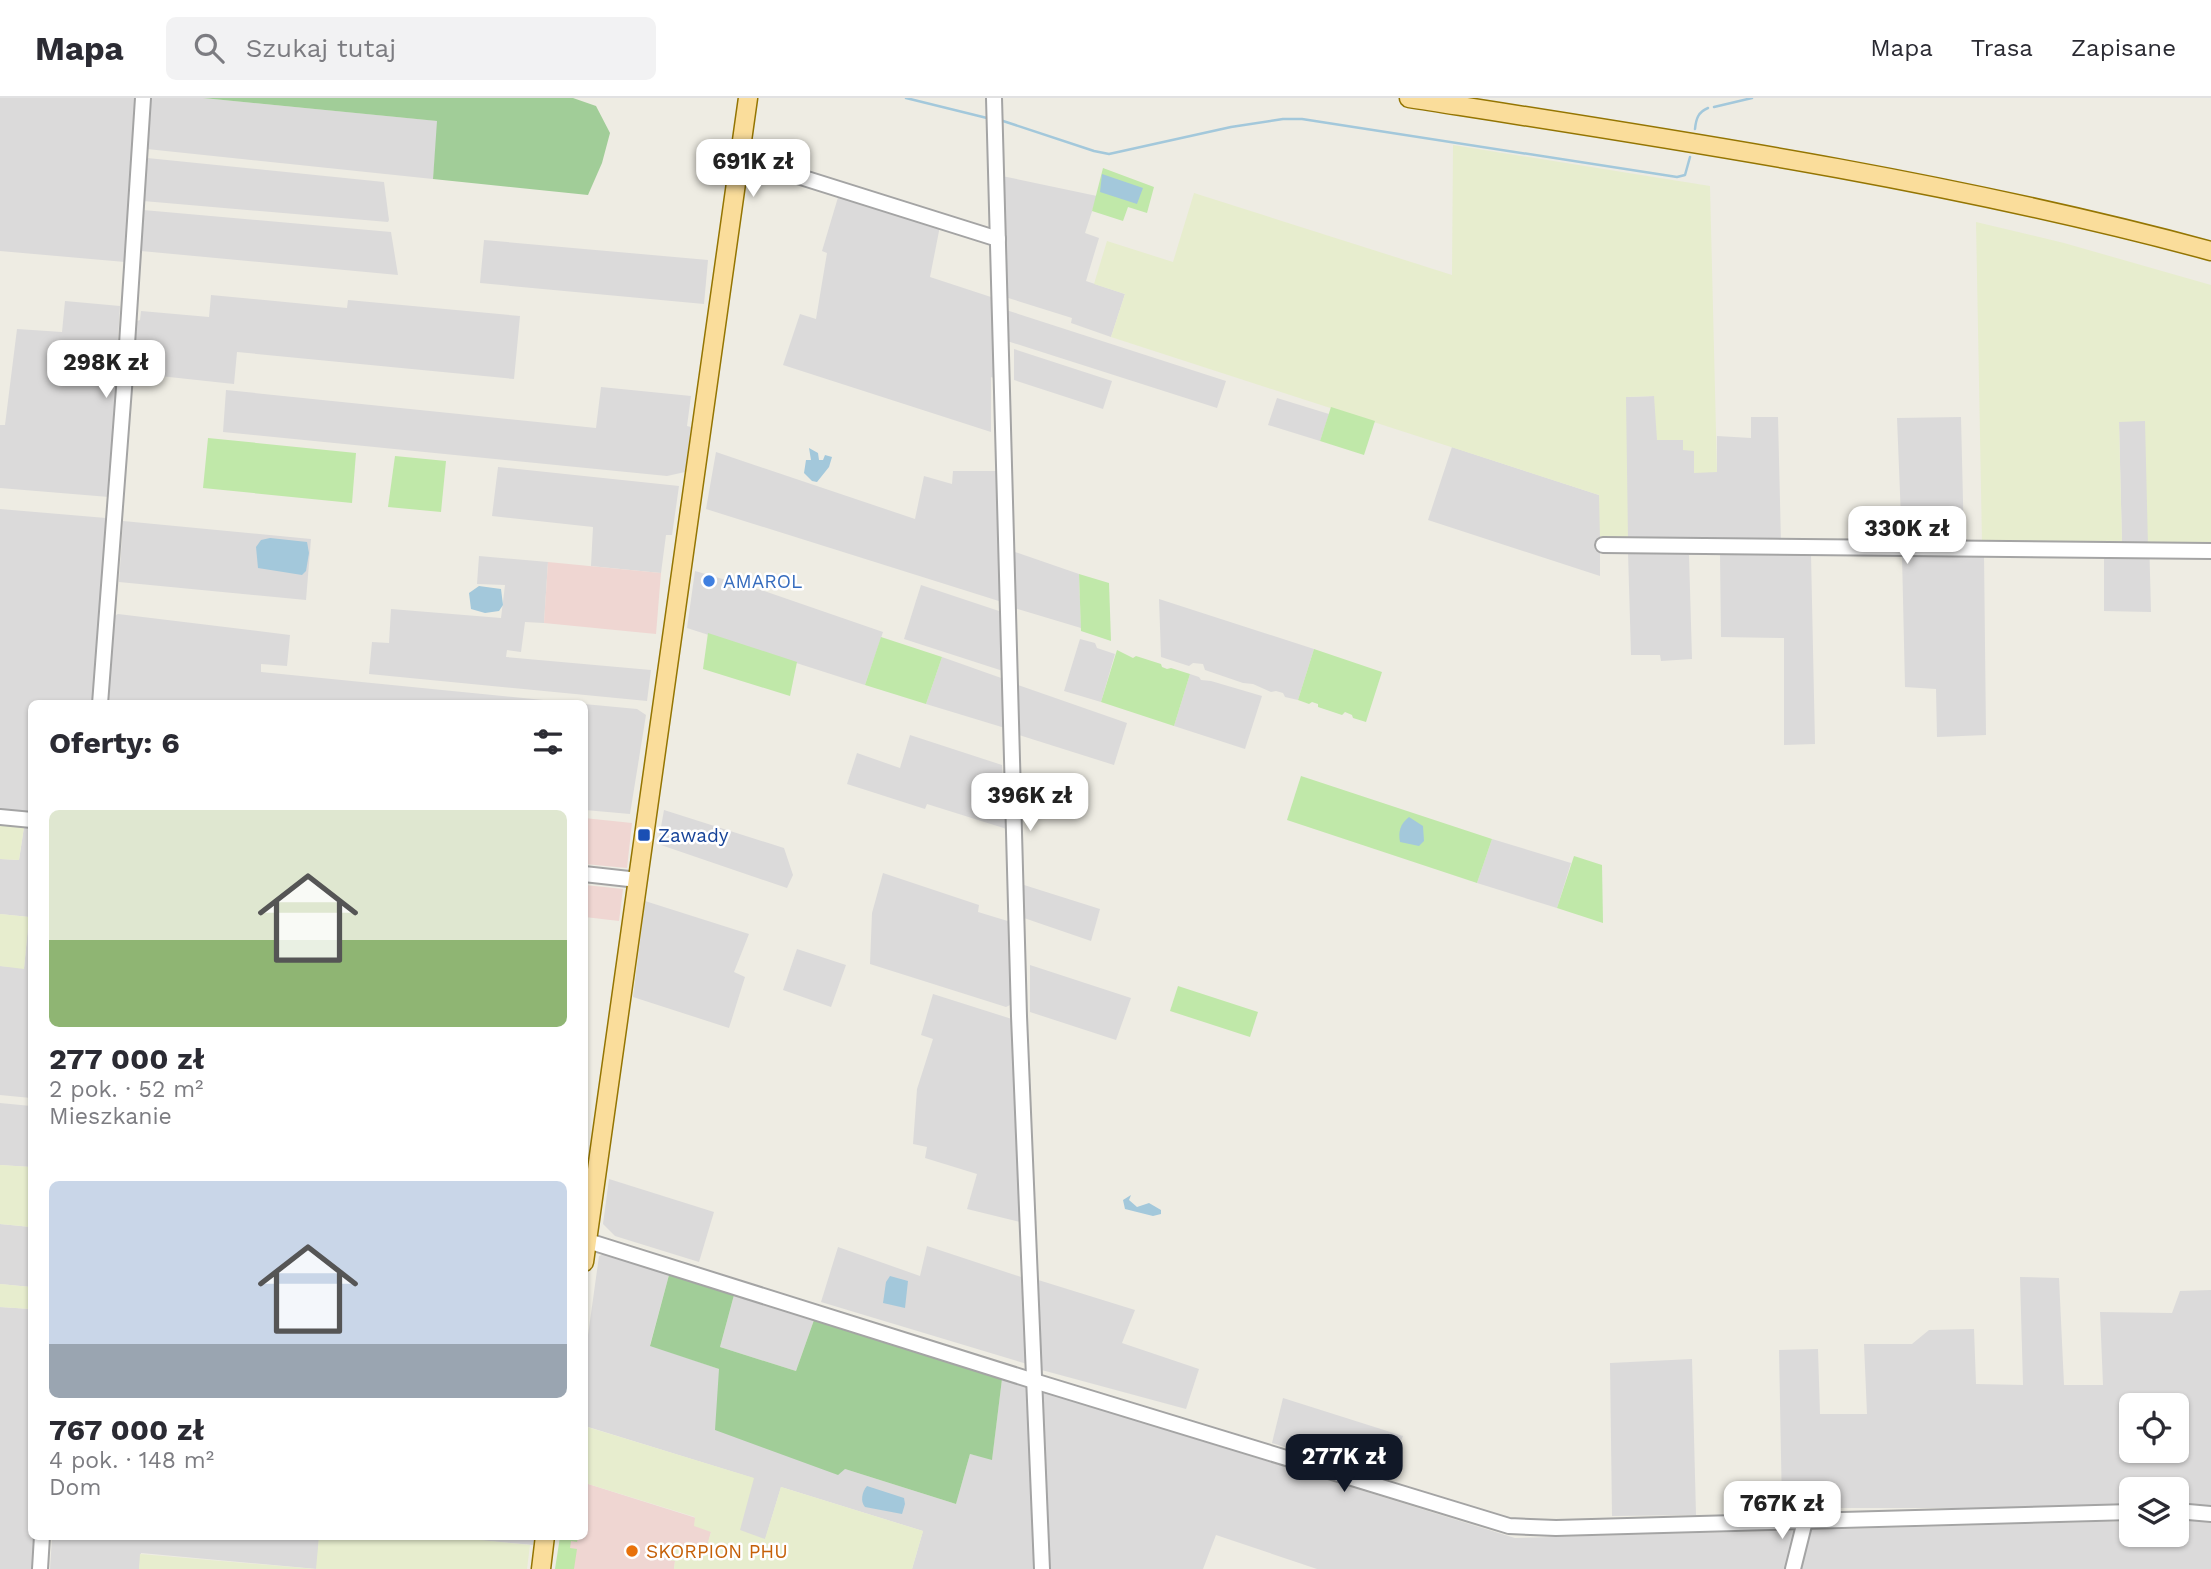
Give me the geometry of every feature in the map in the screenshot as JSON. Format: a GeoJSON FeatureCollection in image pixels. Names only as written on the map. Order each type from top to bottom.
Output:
{"type":"FeatureCollection","features":[{"type":"Feature","properties":{"kind":"main road"},"geometry":{"type":"LineString","coordinates":[[588,1234],[748,98]]}},
{"type":"Feature","properties":{"kind":"main road"},"geometry":{"type":"LineString","coordinates":[[1409,98],[1745,150],[1903,180],[2068,215],[2211,251]]}},
{"type":"Feature","properties":{"kind":"main road"},"geometry":{"type":"LineString","coordinates":[[541,1569],[545,1540]]}},
{"type":"Feature","properties":{"kind":"street"},"geometry":{"type":"LineString","coordinates":[[100,700],[143,98]]}},
{"type":"Feature","properties":{"kind":"street"},"geometry":{"type":"LineString","coordinates":[[994,98],[1009,703],[1042,1569]]}},
{"type":"Feature","properties":{"kind":"street"},"geometry":{"type":"LineString","coordinates":[[740,158],[998,239]]}},
{"type":"Feature","properties":{"kind":"street"},"geometry":{"type":"LineString","coordinates":[[1603,545],[2211,551]]}},
{"type":"Feature","properties":{"kind":"street"},"geometry":{"type":"LineString","coordinates":[[0,817],[28,820]]}},
{"type":"Feature","properties":{"kind":"street"},"geometry":{"type":"LineString","coordinates":[[588,874],[638,880]]}},
{"type":"Feature","properties":{"kind":"street"},"geometry":{"type":"LineString","coordinates":[[588,1241],[1509,1526],[1538,1528],[2119,1512]]}},
{"type":"Feature","properties":{"kind":"street"},"geometry":{"type":"LineString","coordinates":[[2189,1512],[2211,1514]]}},
{"type":"Feature","properties":{"kind":"street"},"geometry":{"type":"LineString","coordinates":[[1793,1569],[1805,1521]]}},
{"type":"Feature","properties":{"kind":"street"},"geometry":{"type":"LineString","coordinates":[[40,1569],[42,1540]]}},
{"type":"Feature","properties":{"kind":"shaded area"},"geometry":{"type":"Polygon","coordinates":[[[0,98],[138,98],[125,262],[0,251],[0,98]]]}},
{"type":"Feature","properties":{"kind":"shaded area"},"geometry":{"type":"Polygon","coordinates":[[[151,98],[203,98],[438,121],[433,179],[147,149],[151,98]]]}},
{"type":"Feature","properties":{"kind":"shaded area"},"geometry":{"type":"Polygon","coordinates":[[[147,158],[384,182],[389,220],[143,201],[147,158]]]}},
{"type":"Feature","properties":{"kind":"shaded area"},"geometry":{"type":"Polygon","coordinates":[[[1002,176],[1097,196],[1085,233],[1099,238],[1086,281],[1125,294],[1111,337],[1071,323],[1072,318],[1005,297],[1002,176]]]}},
{"type":"Feature","properties":{"kind":"shaded area"},"geometry":{"type":"Polygon","coordinates":[[[839,194],[940,226],[930,277],[994,298],[996,379],[991,377],[991,432],[783,365],[800,314],[816,319],[827,253],[822,251],[839,194]]]}},
{"type":"Feature","properties":{"kind":"shaded area"},"geometry":{"type":"Polygon","coordinates":[[[143,210],[391,232],[398,275],[141,251],[143,210]]]}},
{"type":"Feature","properties":{"kind":"shaded area"},"geometry":{"type":"Polygon","coordinates":[[[484,240],[708,260],[704,304],[480,283],[484,240]]]}},
{"type":"Feature","properties":{"kind":"shaded area"},"geometry":{"type":"Polygon","coordinates":[[[211,295],[347,308],[348,300],[520,316],[514,379],[237,352],[234,384],[132,373],[137,321],[140,320],[141,311],[209,317],[211,295]]]}},
{"type":"Feature","properties":{"kind":"shaded area"},"geometry":{"type":"Polygon","coordinates":[[[65,301],[120,306],[112,448],[115,449],[110,470],[109,497],[0,488],[0,425],[5,425],[17,329],[62,332],[65,301]]]}},
{"type":"Feature","properties":{"kind":"shaded area"},"geometry":{"type":"Polygon","coordinates":[[[1006,310],[1226,381],[1217,408],[1007,341],[1006,310]]]}},
{"type":"Feature","properties":{"kind":"shaded area"},"geometry":{"type":"Polygon","coordinates":[[[1014,349],[1112,381],[1103,409],[1014,380],[1014,349]]]}},
{"type":"Feature","properties":{"kind":"shaded area"},"geometry":{"type":"Polygon","coordinates":[[[601,387],[691,396],[687,426],[691,427],[685,472],[667,476],[223,432],[226,390],[596,428],[601,387]]]}},
{"type":"Feature","properties":{"kind":"shaded area"},"geometry":{"type":"Polygon","coordinates":[[[1655,396],[1694,451],[1694,472],[1717,472],[1717,436],[1751,438],[1751,417],[1778,417],[1781,543],[1902,543],[1897,418],[1961,417],[1964,543],[2122,544],[2119,421],[2146,421],[2151,612],[2104,611],[2104,553],[1984,554],[1986,735],[1937,737],[1936,689],[1905,687],[1902,555],[1811,554],[1815,744],[1784,745],[1784,638],[1721,637],[1720,555],[1689,555],[1692,659],[1661,661],[1660,655],[1631,655],[1628,552],[1600,552],[1600,576],[1428,520],[1452,447],[1599,495],[1625,397],[1655,396]]]}},
{"type":"Feature","properties":{"kind":"shaded area"},"geometry":{"type":"Polygon","coordinates":[[[1277,398],[1329,414],[1320,441],[1268,425],[1277,398]]]}},
{"type":"Feature","properties":{"kind":"shaded area"},"geometry":{"type":"Polygon","coordinates":[[[716,452],[915,519],[924,476],[952,484],[953,471],[999,471],[1002,602],[706,509],[716,452]]]}},
{"type":"Feature","properties":{"kind":"shaded area"},"geometry":{"type":"Polygon","coordinates":[[[498,467],[679,486],[672,535],[666,535],[661,573],[591,566],[593,527],[492,516],[498,467]]]}},
{"type":"Feature","properties":{"kind":"shaded area"},"geometry":{"type":"Polygon","coordinates":[[[0,509],[106,518],[93,700],[28,700],[28,813],[0,810],[0,509]]]}},
{"type":"Feature","properties":{"kind":"shaded area"},"geometry":{"type":"Polygon","coordinates":[[[123,521],[311,539],[306,600],[119,582],[123,521]]]}},
{"type":"Feature","properties":{"kind":"shaded area"},"geometry":{"type":"Polygon","coordinates":[[[1012,551],[1079,574],[1081,628],[1014,608],[1012,551]]]}},
{"type":"Feature","properties":{"kind":"shaded area"},"geometry":{"type":"Polygon","coordinates":[[[479,556],[548,562],[544,623],[525,622],[521,652],[507,650],[506,657],[651,670],[647,701],[369,674],[372,642],[389,643],[391,609],[501,618],[505,585],[477,584],[479,556]]]}},
{"type":"Feature","properties":{"kind":"shaded area"},"geometry":{"type":"Polygon","coordinates":[[[548,562],[661,573],[656,634],[544,623],[548,562]]]}},
{"type":"Feature","properties":{"kind":"shaded area"},"geometry":{"type":"Polygon","coordinates":[[[695,571],[761,590],[883,632],[865,685],[687,628],[695,571]]]}},
{"type":"Feature","properties":{"kind":"shaded area"},"geometry":{"type":"Polygon","coordinates":[[[921,585],[1002,612],[1003,671],[904,639],[921,585]]]}},
{"type":"Feature","properties":{"kind":"shaded area"},"geometry":{"type":"Polygon","coordinates":[[[1159,599],[1314,649],[1298,700],[1205,670],[1203,664],[1193,663],[1189,666],[1161,657],[1159,599]]]}},
{"type":"Feature","properties":{"kind":"shaded area"},"geometry":{"type":"Polygon","coordinates":[[[118,614],[290,635],[287,666],[261,664],[261,672],[544,700],[105,700],[112,617],[118,614]]]}},
{"type":"Feature","properties":{"kind":"shaded area"},"geometry":{"type":"Polygon","coordinates":[[[1080,639],[1095,643],[1097,648],[1115,654],[1101,702],[1064,691],[1080,639]]]}},
{"type":"Feature","properties":{"kind":"shaded area"},"geometry":{"type":"Polygon","coordinates":[[[942,657],[1004,679],[1005,728],[926,704],[942,657]]]}},
{"type":"Feature","properties":{"kind":"shaded area"},"geometry":{"type":"Polygon","coordinates":[[[1190,674],[1201,680],[1262,696],[1245,749],[1174,726],[1190,674]]]}},
{"type":"Feature","properties":{"kind":"shaded area"},"geometry":{"type":"Polygon","coordinates":[[[1018,685],[1127,723],[1114,765],[1019,735],[1018,685]]]}},
{"type":"Feature","properties":{"kind":"shaded area"},"geometry":{"type":"Polygon","coordinates":[[[588,704],[637,709],[646,715],[630,814],[588,810],[588,704]]]}},
{"type":"Feature","properties":{"kind":"shaded area"},"geometry":{"type":"Polygon","coordinates":[[[910,735],[1002,765],[1004,801],[1008,803],[1010,830],[927,804],[925,809],[847,784],[857,753],[900,768],[910,735]]]}},
{"type":"Feature","properties":{"kind":"shaded area"},"geometry":{"type":"Polygon","coordinates":[[[664,810],[784,848],[793,875],[787,888],[658,844],[664,810]]]}},
{"type":"Feature","properties":{"kind":"shaded area"},"geometry":{"type":"Polygon","coordinates":[[[588,818],[632,823],[627,868],[588,864],[588,818]]]}},
{"type":"Feature","properties":{"kind":"shaded area"},"geometry":{"type":"Polygon","coordinates":[[[24,827],[28,828],[28,917],[0,914],[0,859],[19,860],[24,827]]]}},
{"type":"Feature","properties":{"kind":"shaded area"},"geometry":{"type":"Polygon","coordinates":[[[1492,839],[1571,863],[1557,908],[1477,883],[1492,839]]]}},
{"type":"Feature","properties":{"kind":"shaded area"},"geometry":{"type":"Polygon","coordinates":[[[883,873],[979,905],[978,912],[1011,922],[1014,1003],[1006,1007],[870,964],[872,913],[883,873]]]}},
{"type":"Feature","properties":{"kind":"shaded area"},"geometry":{"type":"Polygon","coordinates":[[[588,885],[623,889],[619,921],[588,917],[588,885]]]}},
{"type":"Feature","properties":{"kind":"shaded area"},"geometry":{"type":"Polygon","coordinates":[[[1024,885],[1100,909],[1091,941],[1024,918],[1024,885]]]}},
{"type":"Feature","properties":{"kind":"shaded area"},"geometry":{"type":"Polygon","coordinates":[[[645,901],[749,934],[734,972],[745,977],[729,1028],[633,997],[645,901]]]}},
{"type":"Feature","properties":{"kind":"shaded area"},"geometry":{"type":"Polygon","coordinates":[[[28,927],[28,1098],[0,1095],[0,966],[24,968],[28,927]]]}},
{"type":"Feature","properties":{"kind":"shaded area"},"geometry":{"type":"Polygon","coordinates":[[[797,949],[846,965],[831,1007],[783,990],[797,949]]]}},
{"type":"Feature","properties":{"kind":"shaded area"},"geometry":{"type":"Polygon","coordinates":[[[1030,965],[1131,998],[1116,1040],[1030,1012],[1030,965]]]}},
{"type":"Feature","properties":{"kind":"shaded area"},"geometry":{"type":"Polygon","coordinates":[[[933,994],[1015,1020],[1024,1223],[967,1209],[977,1174],[925,1158],[927,1147],[913,1144],[917,1089],[933,1039],[921,1035],[933,994]]]}},
{"type":"Feature","properties":{"kind":"shaded area"},"geometry":{"type":"Polygon","coordinates":[[[0,1103],[28,1106],[28,1167],[0,1165],[0,1103]]]}},
{"type":"Feature","properties":{"kind":"shaded area"},"geometry":{"type":"Polygon","coordinates":[[[609,1179],[714,1212],[699,1262],[615,1236],[603,1224],[609,1179]]]}},
{"type":"Feature","properties":{"kind":"shaded area"},"geometry":{"type":"Polygon","coordinates":[[[0,1224],[28,1227],[28,1287],[0,1284],[0,1224]]]}},
{"type":"Feature","properties":{"kind":"shaded area"},"geometry":{"type":"Polygon","coordinates":[[[927,1246],[1021,1277],[1027,1364],[821,1302],[838,1247],[920,1276],[927,1246]]]}},
{"type":"Feature","properties":{"kind":"shaded area"},"geometry":{"type":"Polygon","coordinates":[[[604,1254],[669,1275],[650,1345],[719,1369],[845,1469],[956,1504],[970,1454],[992,1459],[1002,1379],[1515,1538],[2119,1521],[2119,1547],[2189,1547],[2189,1520],[2192,1520],[2211,1523],[2211,1569],[1317,1569],[1216,1535],[1203,1569],[912,1569],[923,1531],[781,1487],[765,1540],[739,1531],[753,1478],[588,1427],[588,1335],[599,1256],[604,1254]]]}},
{"type":"Feature","properties":{"kind":"shaded area"},"geometry":{"type":"Polygon","coordinates":[[[2020,1277],[2059,1278],[2064,1385],[2103,1385],[2100,1312],[2172,1313],[2180,1291],[2211,1290],[2211,1506],[2189,1504],[2189,1477],[2119,1477],[2119,1505],[1782,1508],[1779,1350],[1818,1349],[1820,1414],[1867,1414],[1864,1344],[1912,1344],[1929,1330],[1974,1329],[1976,1384],[2023,1385],[2020,1277]]]}},
{"type":"Feature","properties":{"kind":"shaded area"},"geometry":{"type":"Polygon","coordinates":[[[1035,1279],[1135,1310],[1122,1343],[1199,1369],[1186,1409],[1038,1369],[1035,1279]]]}},
{"type":"Feature","properties":{"kind":"shaded area"},"geometry":{"type":"Polygon","coordinates":[[[734,1295],[814,1320],[796,1371],[720,1347],[734,1295]]]}},
{"type":"Feature","properties":{"kind":"shaded area"},"geometry":{"type":"Polygon","coordinates":[[[0,1307],[28,1309],[28,1540],[34,1540],[32,1569],[0,1569],[0,1307]]]}},
{"type":"Feature","properties":{"kind":"shaded area"},"geometry":{"type":"Polygon","coordinates":[[[1692,1359],[1696,1515],[1612,1516],[1610,1363],[1692,1359]]]}},
{"type":"Feature","properties":{"kind":"shaded area"},"geometry":{"type":"Polygon","coordinates":[[[1283,1398],[1403,1436],[1386,1479],[1272,1443],[1283,1398]]]}},
{"type":"Feature","properties":{"kind":"shaded area"},"geometry":{"type":"Polygon","coordinates":[[[588,1484],[696,1518],[711,1532],[707,1548],[686,1547],[670,1560],[675,1561],[674,1569],[557,1569],[562,1540],[588,1540],[588,1484]]]}},
{"type":"Feature","properties":{"kind":"shaded area"},"geometry":{"type":"Polygon","coordinates":[[[52,1540],[319,1540],[317,1569],[141,1553],[139,1569],[50,1569],[52,1540]]]}},
{"type":"Feature","properties":{"kind":"shaded area"},"geometry":{"type":"Polygon","coordinates":[[[476,1540],[534,1540],[533,1545],[476,1540]]]}},
{"type":"Feature","properties":{"kind":"green space"},"geometry":{"type":"Polygon","coordinates":[[[203,98],[573,98],[596,106],[610,133],[602,163],[588,195],[433,179],[437,121],[203,98]]]}},
{"type":"Feature","properties":{"kind":"green space"},"geometry":{"type":"Polygon","coordinates":[[[1453,145],[1710,186],[1717,472],[1694,473],[1694,451],[1683,450],[1683,440],[1657,440],[1654,396],[1626,397],[1628,540],[1600,538],[1599,495],[1111,337],[1125,294],[1094,284],[1107,241],[1173,262],[1194,193],[1452,275],[1453,145]]]}},
{"type":"Feature","properties":{"kind":"green space"},"geometry":{"type":"Polygon","coordinates":[[[1103,168],[1154,187],[1147,213],[1128,207],[1123,221],[1092,211],[1103,168]]]}},
{"type":"Feature","properties":{"kind":"green space"},"geometry":{"type":"Polygon","coordinates":[[[1976,222],[2064,243],[2211,285],[2211,549],[2148,546],[2145,421],[2119,422],[2122,544],[1982,543],[1976,222]]]}},
{"type":"Feature","properties":{"kind":"green space"},"geometry":{"type":"Polygon","coordinates":[[[1331,407],[1375,421],[1364,455],[1320,441],[1331,407]]]}},
{"type":"Feature","properties":{"kind":"green space"},"geometry":{"type":"Polygon","coordinates":[[[208,438],[356,453],[352,503],[203,488],[208,438]]]}},
{"type":"Feature","properties":{"kind":"green space"},"geometry":{"type":"Polygon","coordinates":[[[395,456],[446,461],[441,512],[388,507],[395,456]]]}},
{"type":"Feature","properties":{"kind":"green space"},"geometry":{"type":"Polygon","coordinates":[[[1079,574],[1109,583],[1111,641],[1081,631],[1079,574]]]}},
{"type":"Feature","properties":{"kind":"green space"},"geometry":{"type":"Polygon","coordinates":[[[708,633],[797,662],[790,696],[703,669],[708,633]]]}},
{"type":"Feature","properties":{"kind":"green space"},"geometry":{"type":"Polygon","coordinates":[[[881,637],[942,657],[926,704],[865,685],[881,637]]]}},
{"type":"Feature","properties":{"kind":"green space"},"geometry":{"type":"Polygon","coordinates":[[[1314,649],[1382,672],[1366,722],[1345,712],[1342,715],[1318,707],[1318,704],[1298,700],[1314,649]]]}},
{"type":"Feature","properties":{"kind":"green space"},"geometry":{"type":"Polygon","coordinates":[[[1117,650],[1133,658],[1136,656],[1161,664],[1167,669],[1190,674],[1174,726],[1101,702],[1117,650]]]}},
{"type":"Feature","properties":{"kind":"green space"},"geometry":{"type":"Polygon","coordinates":[[[1301,776],[1492,839],[1477,883],[1287,820],[1301,776]]]}},
{"type":"Feature","properties":{"kind":"green space"},"geometry":{"type":"Polygon","coordinates":[[[0,825],[24,827],[19,860],[0,859],[0,825]]]}},
{"type":"Feature","properties":{"kind":"green space"},"geometry":{"type":"Polygon","coordinates":[[[1574,856],[1602,865],[1603,923],[1557,908],[1574,856]]]}},
{"type":"Feature","properties":{"kind":"green space"},"geometry":{"type":"Polygon","coordinates":[[[0,914],[28,917],[24,969],[0,966],[0,914]]]}},
{"type":"Feature","properties":{"kind":"green space"},"geometry":{"type":"Polygon","coordinates":[[[1178,986],[1258,1012],[1250,1037],[1170,1011],[1178,986]]]}},
{"type":"Feature","properties":{"kind":"green space"},"geometry":{"type":"Polygon","coordinates":[[[0,1165],[28,1167],[28,1227],[0,1224],[0,1165]]]}},
{"type":"Feature","properties":{"kind":"green space"},"geometry":{"type":"Polygon","coordinates":[[[669,1275],[734,1295],[720,1347],[796,1371],[814,1320],[1002,1379],[992,1460],[970,1454],[956,1504],[845,1469],[838,1475],[715,1430],[719,1369],[650,1346],[669,1275]]]}},
{"type":"Feature","properties":{"kind":"green space"},"geometry":{"type":"Polygon","coordinates":[[[0,1284],[28,1287],[28,1309],[0,1307],[0,1284]]]}},
{"type":"Feature","properties":{"kind":"green space"},"geometry":{"type":"Polygon","coordinates":[[[588,1427],[754,1478],[740,1530],[765,1539],[781,1487],[923,1531],[912,1569],[674,1569],[675,1561],[669,1560],[671,1550],[686,1547],[687,1542],[706,1548],[711,1532],[694,1526],[695,1517],[588,1484],[588,1427]]]}},
{"type":"Feature","properties":{"kind":"green space"},"geometry":{"type":"Polygon","coordinates":[[[319,1540],[481,1540],[530,1545],[527,1569],[316,1569],[319,1540]]]}},
{"type":"Feature","properties":{"kind":"green space"},"geometry":{"type":"Polygon","coordinates":[[[560,1540],[577,1540],[571,1541],[570,1548],[577,1549],[574,1569],[555,1569],[560,1540]]]}},
{"type":"Feature","properties":{"kind":"green space"},"geometry":{"type":"Polygon","coordinates":[[[140,1554],[316,1569],[139,1569],[140,1554]]]}},
{"type":"Feature","properties":{"kind":"water"},"geometry":{"type":"Polygon","coordinates":[[[1102,174],[1143,188],[1137,204],[1100,192],[1102,174]]]}},
{"type":"Feature","properties":{"kind":"water"},"geometry":{"type":"Polygon","coordinates":[[[809,448],[818,453],[819,460],[823,460],[825,455],[832,457],[829,467],[817,482],[804,473],[806,460],[811,460],[809,448]]]}},
{"type":"Feature","properties":{"kind":"water"},"geometry":{"type":"Polygon","coordinates":[[[270,538],[307,542],[309,553],[306,571],[302,575],[258,568],[256,547],[261,540],[270,538]]]}},
{"type":"Feature","properties":{"kind":"water"},"geometry":{"type":"Polygon","coordinates":[[[479,586],[501,589],[503,605],[499,611],[485,613],[471,609],[469,593],[479,586]]]}},
{"type":"Feature","properties":{"kind":"water"},"geometry":{"type":"Polygon","coordinates":[[[1409,817],[1423,826],[1424,841],[1419,846],[1400,842],[1400,828],[1409,817]]]}},
{"type":"Feature","properties":{"kind":"water"},"geometry":{"type":"Polygon","coordinates":[[[1131,1195],[1129,1200],[1137,1207],[1149,1203],[1161,1210],[1161,1214],[1153,1216],[1125,1209],[1123,1200],[1131,1195]]]}},
{"type":"Feature","properties":{"kind":"water"},"geometry":{"type":"Polygon","coordinates":[[[890,1276],[908,1281],[905,1308],[883,1303],[886,1282],[890,1276]]]}},
{"type":"Feature","properties":{"kind":"water"},"geometry":{"type":"Polygon","coordinates":[[[867,1486],[904,1498],[902,1514],[865,1507],[862,1496],[867,1486]]]}},
{"type":"Feature","properties":{"kind":"waterway"},"geometry":{"type":"LineString","coordinates":[[906,98],[987,118]]}},
{"type":"Feature","properties":{"kind":"waterway"},"geometry":{"type":"LineString","coordinates":[[1714,107],[1752,98]]}},
{"type":"Feature","properties":{"kind":"waterway"},"geometry":{"type":"LineString","coordinates":[[1695,129],[1698,116],[1708,108]]}},
{"type":"Feature","properties":{"kind":"waterway"},"geometry":{"type":"LineString","coordinates":[[1000,120],[1109,154],[1231,127],[1283,119],[1302,119],[1677,177],[1685,175],[1690,157]]}},
{"type":"Feature","properties":{"kind":"place","name":"AMAROL"},"geometry":{"type":"Point","coordinates":[709,581]}},
{"type":"Feature","properties":{"kind":"place","name":"Zawady"},"geometry":{"type":"Point","coordinates":[644,835]}},
{"type":"Feature","properties":{"kind":"place","name":"SKORPION PHU"},"geometry":{"type":"Point","coordinates":[632,1551]}}]}
